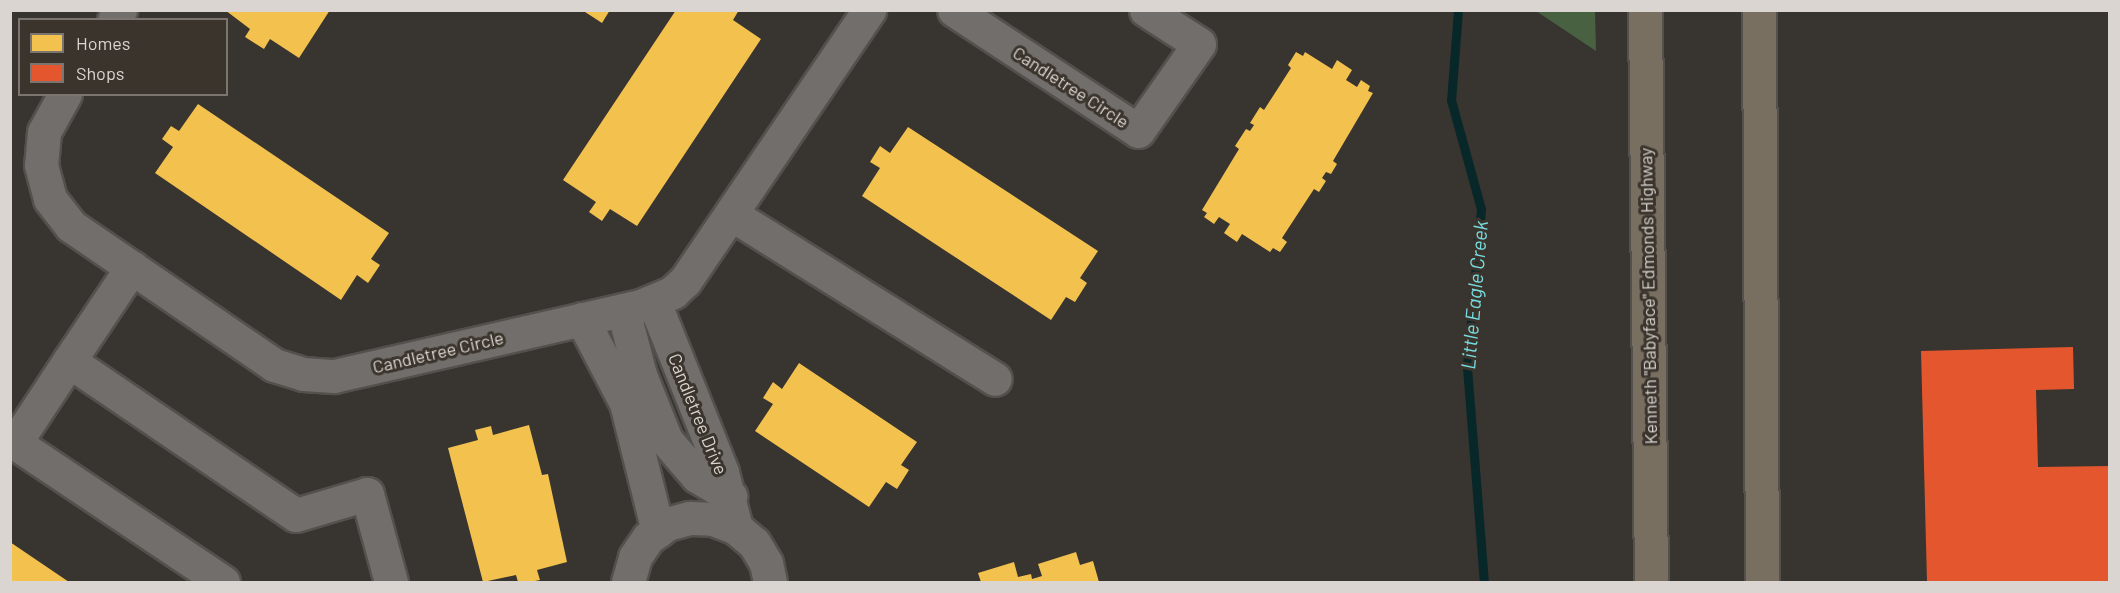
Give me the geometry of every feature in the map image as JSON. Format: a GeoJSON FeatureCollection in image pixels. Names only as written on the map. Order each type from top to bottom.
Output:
{"type":"FeatureCollection","features":[{"type":"Feature","properties":{"kind":"highway","name":"Kenneth \"Babyface\" Edmonds Highway"},"geometry":{"type":"LineString","coordinates":[[1645,10],[1651,582]]}},
{"type":"Feature","properties":{"kind":"highway"},"geometry":{"type":"LineString","coordinates":[[1759,10],[1762,582]]}},
{"type":"Feature","properties":{"kind":"street","name":"Candletree Circle"},"geometry":{"type":"LineString","coordinates":[[64,96],[48,121],[42,143],[42,177],[50,199],[71,226],[274,365],[319,377],[334,376],[638,306],[685,281],[869,10]]}},
{"type":"Feature","properties":{"kind":"street","name":"Candletree Circle"},"geometry":{"type":"LineString","coordinates":[[954,10],[1138,131],[1198,44],[1146,10]]}},
{"type":"Feature","properties":{"kind":"street"},"geometry":{"type":"LineString","coordinates":[[730,214],[995,379]]}},
{"type":"Feature","properties":{"kind":"street"},"geometry":{"type":"LineString","coordinates":[[132,267],[15,443],[223,582]]}},
{"type":"Feature","properties":{"kind":"street","name":"Candletree Drive"},"geometry":{"type":"LineString","coordinates":[[638,306],[733,512],[765,563],[770,582]]}},
{"type":"Feature","properties":{"kind":"street"},"geometry":{"type":"LineString","coordinates":[[582,319],[626,403],[658,531]]}},
{"type":"Feature","properties":{"kind":"street"},"geometry":{"type":"LineString","coordinates":[[69,361],[296,514],[367,494],[391,582]]}},
{"type":"Feature","properties":{"kind":"street","name":"Candletree Drive"},"geometry":{"type":"LineString","coordinates":[[628,582],[635,557],[658,531],[690,518],[713,519],[733,512]]}},
{"type":"Feature","properties":{"kind":"green space"},"geometry":{"type":"Polygon","coordinates":[[[1536,11],[1595,11],[1596,51],[1536,11]]]}},
{"type":"Feature","properties":{"kind":"building: Homes"},"geometry":{"type":"Polygon","coordinates":[[[225,10],[330,10],[299,58],[270,39],[264,49],[245,37],[250,29],[225,10]]]}},
{"type":"Feature","properties":{"kind":"building: Homes"},"geometry":{"type":"Polygon","coordinates":[[[582,10],[610,10],[602,23],[582,10]]]}},
{"type":"Feature","properties":{"kind":"building: Homes"},"geometry":{"type":"Polygon","coordinates":[[[676,10],[739,10],[733,20],[761,39],[637,226],[610,209],[602,221],[589,212],[596,202],[563,180],[676,10]]]}},
{"type":"Feature","properties":{"kind":"building: Homes"},"geometry":{"type":"Polygon","coordinates":[[[1296,52],[1303,56],[1305,52],[1332,69],[1337,60],[1352,70],[1346,80],[1357,87],[1361,80],[1370,86],[1368,91],[1373,93],[1333,161],[1337,164],[1331,174],[1326,172],[1322,178],[1326,181],[1319,192],[1314,189],[1282,238],[1287,242],[1280,252],[1273,248],[1270,252],[1242,234],[1237,242],[1224,233],[1230,224],[1219,217],[1214,224],[1204,217],[1207,213],[1202,210],[1239,149],[1235,146],[1246,129],[1250,131],[1254,125],[1250,123],[1260,107],[1264,110],[1291,68],[1288,65],[1296,52]]]}},
{"type":"Feature","properties":{"kind":"building: Homes"},"geometry":{"type":"Polygon","coordinates":[[[198,104],[389,233],[371,259],[380,265],[368,283],[357,275],[341,300],[155,173],[173,147],[162,139],[171,126],[179,131],[198,104]]]}},
{"type":"Feature","properties":{"kind":"building: Homes"},"geometry":{"type":"Polygon","coordinates":[[[908,127],[1098,251],[1080,278],[1087,283],[1075,302],[1066,297],[1051,320],[862,196],[880,168],[870,162],[880,146],[890,153],[908,127]]]}},
{"type":"Feature","properties":{"kind":"building: Homes"},"geometry":{"type":"Polygon","coordinates":[[[799,363],[917,442],[901,465],[909,470],[897,489],[886,482],[869,507],[755,431],[773,404],[763,398],[773,382],[782,389],[799,363]]]}},
{"type":"Feature","properties":{"kind":"building: Homes"},"geometry":{"type":"Polygon","coordinates":[[[529,425],[542,475],[548,474],[567,562],[537,570],[540,580],[518,582],[516,575],[483,582],[448,448],[478,440],[475,430],[491,426],[493,435],[529,425]]]}},
{"type":"Feature","properties":{"kind":"building: Homes"},"geometry":{"type":"Polygon","coordinates":[[[10,542],[69,582],[10,582],[10,542]]]}},
{"type":"Feature","properties":{"kind":"building: Homes"},"geometry":{"type":"Polygon","coordinates":[[[1076,552],[1080,565],[1093,561],[1099,582],[981,582],[978,573],[1014,562],[1018,577],[1031,574],[1032,579],[1042,576],[1038,564],[1076,552]]]}},
{"type":"Feature","properties":{"kind":"building: Shops"},"geometry":{"type":"Polygon","coordinates":[[[2073,347],[2074,389],[2036,390],[2038,467],[2110,466],[2110,582],[1927,582],[1921,351],[2073,347]]]}},
{"type":"Feature","properties":{"kind":"waterway","name":"Little Eagle Creek"},"geometry":{"type":"LineString","coordinates":[[1458,10],[1451,100],[1481,209],[1467,367],[1484,582]]}}]}
